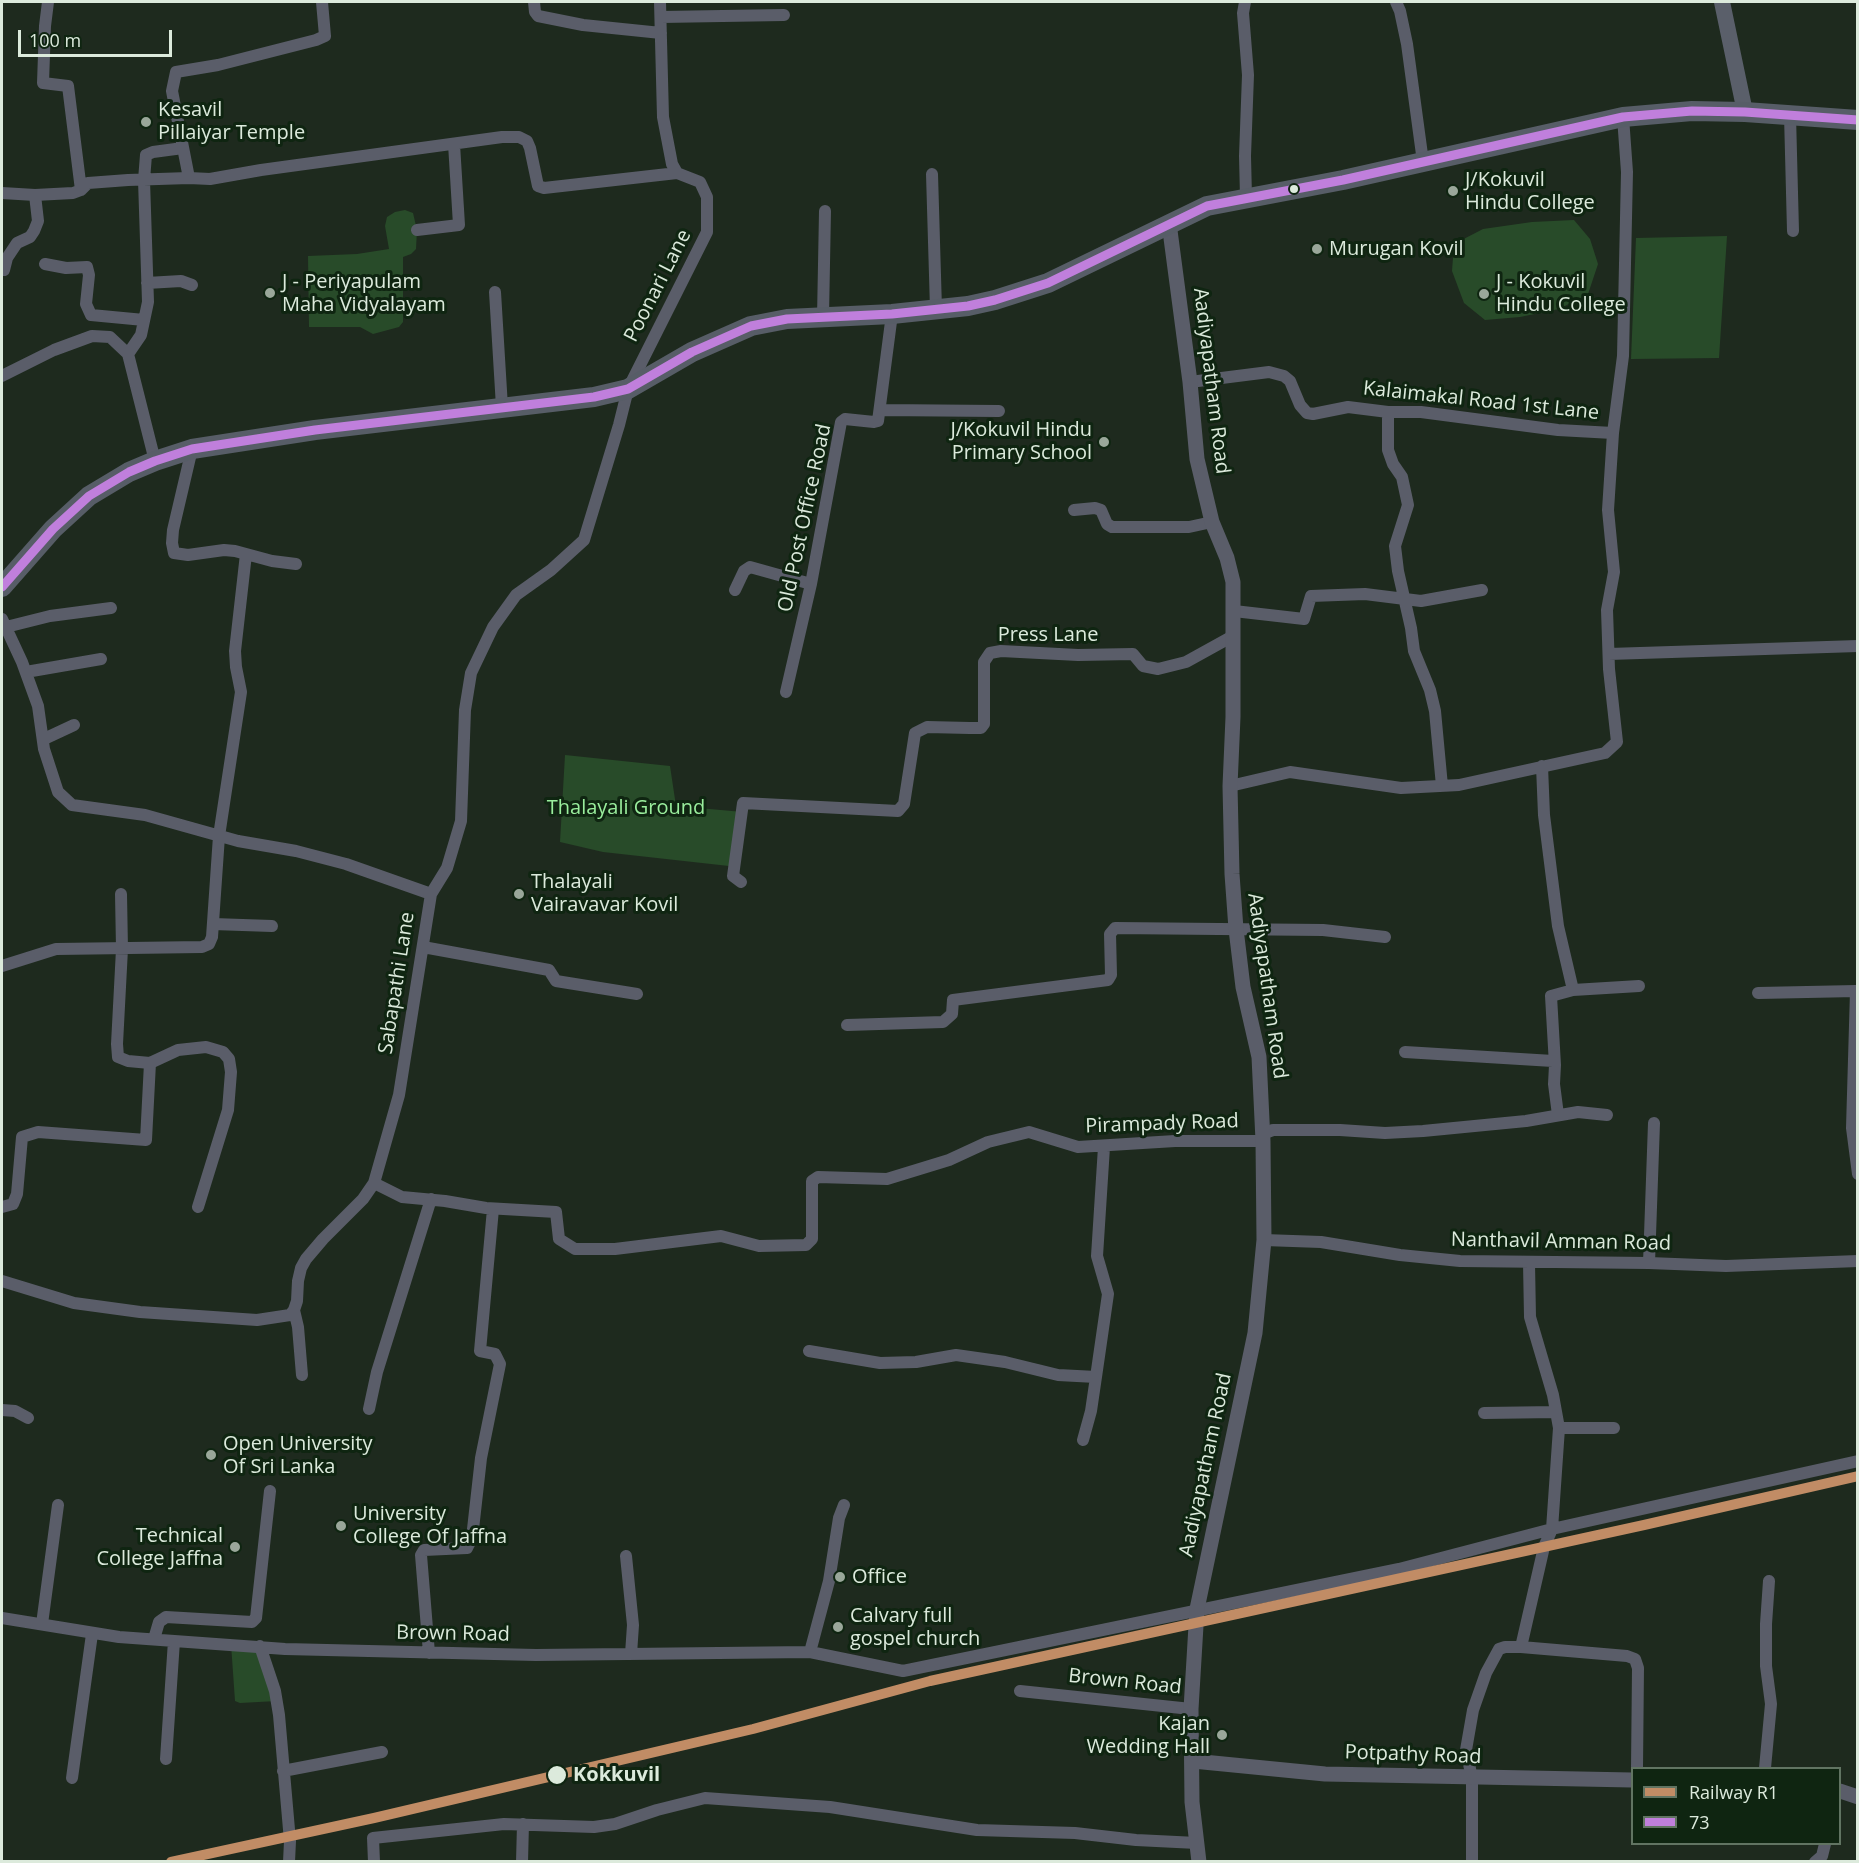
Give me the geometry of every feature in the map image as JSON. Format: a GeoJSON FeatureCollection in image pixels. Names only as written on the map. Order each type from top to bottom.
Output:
{"type":"FeatureCollection","features":[{"type":"Feature","properties":{"kind":"main road"},"geometry":{"type":"LineString","coordinates":[[1722,2],[1745,112]]}},
{"type":"Feature","properties":{"kind":"main road"},"geometry":{"type":"LineString","coordinates":[[2,587],[53,529],[88,496],[114,480],[155,461],[192,449],[315,430],[594,397],[628,389],[692,352],[751,326],[787,319],[892,314],[968,306],[1026,291],[1075,270],[1207,206],[1343,180],[1623,117],[1692,111],[1745,112],[1857,120]]}},
{"type":"Feature","properties":{"kind":"street"},"geometry":{"type":"LineString","coordinates":[[48,2],[43,83],[68,86],[81,190]]}},
{"type":"Feature","properties":{"kind":"street"},"geometry":{"type":"LineString","coordinates":[[189,178],[172,91],[176,72],[218,65],[325,36],[322,2]]}},
{"type":"Feature","properties":{"kind":"street"},"geometry":{"type":"LineString","coordinates":[[534,2],[535,12],[541,16],[583,25],[661,33]]}},
{"type":"Feature","properties":{"kind":"street"},"geometry":{"type":"LineString","coordinates":[[2,193],[35,195],[73,193],[81,190],[88,183],[210,179],[502,137],[519,137],[527,141],[531,148],[538,186],[544,188],[677,173],[672,164],[663,117],[660,2]]}},
{"type":"Feature","properties":{"kind":"street"},"geometry":{"type":"LineString","coordinates":[[1245,2],[1243,13],[1248,75],[1246,197]]}},
{"type":"Feature","properties":{"kind":"street"},"geometry":{"type":"LineString","coordinates":[[1396,2],[1407,44],[1423,162]]}},
{"type":"Feature","properties":{"kind":"street"},"geometry":{"type":"LineString","coordinates":[[661,17],[784,15]]}},
{"type":"Feature","properties":{"kind":"street"},"geometry":{"type":"LineString","coordinates":[[1790,116],[1793,231]]}},
{"type":"Feature","properties":{"kind":"street"},"geometry":{"type":"LineString","coordinates":[[1230,786],[1290,772],[1401,788],[1459,785],[1605,753],[1617,742],[1607,610],[1614,572],[1608,510],[1613,433],[1623,356],[1627,171],[1623,117]]}},
{"type":"Feature","properties":{"kind":"street"},"geometry":{"type":"LineString","coordinates":[[417,230],[459,225],[454,144]]}},
{"type":"Feature","properties":{"kind":"street"},"geometry":{"type":"LineString","coordinates":[[128,354],[141,335],[148,302],[144,180],[146,155],[183,148]]}},
{"type":"Feature","properties":{"kind":"street","name":"Poonari Lane"},"geometry":{"type":"LineString","coordinates":[[628,389],[707,232],[707,196],[700,182],[677,173]]}},
{"type":"Feature","properties":{"kind":"street"},"geometry":{"type":"LineString","coordinates":[[932,174],[936,309]]}},
{"type":"Feature","properties":{"kind":"street"},"geometry":{"type":"LineString","coordinates":[[4,270],[7,258],[17,243],[30,237],[34,231],[38,221],[35,195]]}},
{"type":"Feature","properties":{"kind":"street"},"geometry":{"type":"LineString","coordinates":[[823,317],[825,211]]}},
{"type":"Feature","properties":{"kind":"street","name":"Aadiyapatham Road"},"geometry":{"type":"LineString","coordinates":[[1169,223],[1190,382],[1197,459],[1212,522],[1227,558],[1233,582],[1230,786],[1236,929],[1243,987],[1260,1057],[1264,1239],[1255,1333],[1197,1609],[1191,1709],[1192,1802],[1199,1862]]}},
{"type":"Feature","properties":{"kind":"street"},"geometry":{"type":"LineString","coordinates":[[45,264],[66,268],[87,267],[89,275],[86,304],[92,315],[144,320]]}},
{"type":"Feature","properties":{"kind":"street"},"geometry":{"type":"LineString","coordinates":[[147,283],[181,281],[192,285]]}},
{"type":"Feature","properties":{"kind":"street"},"geometry":{"type":"LineString","coordinates":[[495,292],[502,407]]}},
{"type":"Feature","properties":{"kind":"street"},"geometry":{"type":"LineString","coordinates":[[892,314],[880,410],[999,411]]}},
{"type":"Feature","properties":{"kind":"street"},"geometry":{"type":"LineString","coordinates":[[2,376],[54,350],[92,336],[110,337],[128,354],[155,461]]}},
{"type":"Feature","properties":{"kind":"street","name":"Kalaimakal Road 1st Lane"},"geometry":{"type":"LineString","coordinates":[[1190,382],[1269,372],[1284,376],[1290,381],[1306,413],[1313,414],[1348,407],[1388,412],[1421,412],[1557,430],[1613,433]]}},
{"type":"Feature","properties":{"kind":"street","name":"Sabapathi Lane"},"geometry":{"type":"LineString","coordinates":[[302,1375],[294,1310],[301,1268],[323,1239],[363,1199],[374,1183],[399,1095],[430,894],[447,868],[461,821],[465,710],[471,673],[493,627],[516,595],[551,570],[584,540],[628,389]]}},
{"type":"Feature","properties":{"kind":"street","name":"Old Post Office Road"},"geometry":{"type":"LineString","coordinates":[[786,692],[811,584],[841,422],[845,419],[878,421],[880,410]]}},
{"type":"Feature","properties":{"kind":"street"},"geometry":{"type":"LineString","coordinates":[[1388,412],[1388,450],[1393,464],[1402,477],[1408,506],[1395,546],[1398,571],[1414,651],[1430,690],[1435,711],[1442,786]]}},
{"type":"Feature","properties":{"kind":"street"},"geometry":{"type":"LineString","coordinates":[[192,449],[173,530],[174,553],[188,555],[224,550],[297,564]]}},
{"type":"Feature","properties":{"kind":"street"},"geometry":{"type":"LineString","coordinates":[[1074,510],[1095,508],[1101,510],[1107,524],[1112,527],[1189,527],[1212,522]]}},
{"type":"Feature","properties":{"kind":"street"},"geometry":{"type":"LineString","coordinates":[[2,966],[56,949],[202,947],[209,944],[212,937],[219,836],[241,692],[235,651],[246,554]]}},
{"type":"Feature","properties":{"kind":"street"},"geometry":{"type":"LineString","coordinates":[[735,590],[744,571],[750,567],[811,584]]}},
{"type":"Feature","properties":{"kind":"street"},"geometry":{"type":"LineString","coordinates":[[1234,611],[1304,619],[1311,596],[1365,594],[1421,601],[1482,590]]}},
{"type":"Feature","properties":{"kind":"street"},"geometry":{"type":"LineString","coordinates":[[111,608],[4,623],[38,706],[44,749],[58,792],[72,805],[145,815],[247,843],[296,851],[346,864],[430,894]]}},
{"type":"Feature","properties":{"kind":"street","name":"Press Lane"},"geometry":{"type":"LineString","coordinates":[[741,882],[733,876],[744,803],[898,811],[904,804],[915,733],[927,727],[981,728],[984,724],[984,662],[990,653],[1000,651],[1078,655],[1133,654],[1143,666],[1158,669],[1186,662],[1233,636]]}},
{"type":"Feature","properties":{"kind":"street"},"geometry":{"type":"LineString","coordinates":[[1609,654],[1857,646]]}},
{"type":"Feature","properties":{"kind":"street"},"geometry":{"type":"LineString","coordinates":[[26,672],[101,659]]}},
{"type":"Feature","properties":{"kind":"street"},"geometry":{"type":"LineString","coordinates":[[44,739],[74,725]]}},
{"type":"Feature","properties":{"kind":"street"},"geometry":{"type":"LineString","coordinates":[[1542,766],[1544,815],[1558,926],[1573,990]]}},
{"type":"Feature","properties":{"kind":"street"},"geometry":{"type":"LineString","coordinates":[[121,894],[123,949],[118,1057],[128,1061],[150,1063],[178,1050],[206,1047],[223,1052],[228,1059],[231,1072],[228,1110],[198,1208]]}},
{"type":"Feature","properties":{"kind":"street"},"geometry":{"type":"LineString","coordinates":[[213,924],[272,926]]}},
{"type":"Feature","properties":{"kind":"street"},"geometry":{"type":"LineString","coordinates":[[847,1025],[943,1022],[952,1014],[953,1000],[1108,980],[1112,975],[1110,934],[1115,928],[1323,930],[1385,937]]}},
{"type":"Feature","properties":{"kind":"street"},"geometry":{"type":"LineString","coordinates":[[423,947],[549,970],[556,981],[637,994]]}},
{"type":"Feature","properties":{"kind":"street"},"geometry":{"type":"LineString","coordinates":[[1557,1115],[1551,996],[1573,990],[1639,986]]}},
{"type":"Feature","properties":{"kind":"street"},"geometry":{"type":"LineString","coordinates":[[1758,993],[1857,991],[1852,1128],[1857,1174]]}},
{"type":"Feature","properties":{"kind":"street"},"geometry":{"type":"LineString","coordinates":[[1405,1052],[1549,1060],[1556,1065]]}},
{"type":"Feature","properties":{"kind":"street"},"geometry":{"type":"LineString","coordinates":[[2,1208],[13,1203],[17,1194],[22,1137],[38,1132],[146,1140],[150,1063]]}},
{"type":"Feature","properties":{"kind":"street","name":"Pirampady Road"},"geometry":{"type":"LineString","coordinates":[[374,1183],[402,1197],[431,1199],[493,1209],[556,1212],[559,1239],[575,1249],[615,1249],[721,1236],[759,1246],[806,1245],[812,1239],[812,1181],[819,1177],[886,1179],[949,1160],[988,1142],[1029,1132],[1078,1147],[1104,1147],[1175,1141],[1262,1138],[1273,1131],[1285,1130],[1385,1133],[1526,1121],[1578,1112],[1607,1115]]}},
{"type":"Feature","properties":{"kind":"street"},"geometry":{"type":"LineString","coordinates":[[1649,1263],[1654,1123]]}},
{"type":"Feature","properties":{"kind":"street"},"geometry":{"type":"LineString","coordinates":[[1083,1440],[1091,1411],[1108,1294],[1097,1256],[1104,1147]]}},
{"type":"Feature","properties":{"kind":"street"},"geometry":{"type":"LineString","coordinates":[[369,1409],[377,1372],[431,1199]]}},
{"type":"Feature","properties":{"kind":"street"},"geometry":{"type":"LineString","coordinates":[[429,1653],[421,1555],[424,1550],[467,1548],[472,1538],[481,1458],[500,1364],[495,1354],[480,1351],[493,1209]]}},
{"type":"Feature","properties":{"kind":"street","name":"Nanthavil Amman Road"},"geometry":{"type":"LineString","coordinates":[[1264,1239],[1321,1242],[1400,1255],[1460,1261],[1726,1266],[1857,1261]]}},
{"type":"Feature","properties":{"kind":"street"},"geometry":{"type":"LineString","coordinates":[[1521,1647],[1544,1547],[1552,1529],[1559,1428],[1553,1395],[1530,1317],[1529,1263]]}},
{"type":"Feature","properties":{"kind":"street"},"geometry":{"type":"LineString","coordinates":[[2,1281],[74,1303],[140,1312],[257,1320],[290,1315],[294,1310]]}},
{"type":"Feature","properties":{"kind":"street"},"geometry":{"type":"LineString","coordinates":[[809,1351],[880,1363],[916,1362],[956,1355],[1005,1362],[1058,1375],[1096,1377]]}},
{"type":"Feature","properties":{"kind":"street"},"geometry":{"type":"LineString","coordinates":[[2,1410],[15,1412],[28,1418]]}},
{"type":"Feature","properties":{"kind":"street"},"geometry":{"type":"LineString","coordinates":[[1484,1413],[1556,1412]]}},
{"type":"Feature","properties":{"kind":"street"},"geometry":{"type":"LineString","coordinates":[[1559,1428],[1614,1428]]}},
{"type":"Feature","properties":{"kind":"street"},"geometry":{"type":"LineString","coordinates":[[1197,1609],[1399,1569],[1552,1529],[1857,1461]]}},
{"type":"Feature","properties":{"kind":"street"},"geometry":{"type":"LineString","coordinates":[[154,1639],[159,1622],[166,1617],[252,1622],[256,1618],[270,1491]]}},
{"type":"Feature","properties":{"kind":"street"},"geometry":{"type":"LineString","coordinates":[[42,1624],[58,1505]]}},
{"type":"Feature","properties":{"kind":"street"},"geometry":{"type":"LineString","coordinates":[[810,1652],[829,1581],[838,1518],[844,1505]]}},
{"type":"Feature","properties":{"kind":"street"},"geometry":{"type":"LineString","coordinates":[[626,1556],[633,1625],[631,1653]]}},
{"type":"Feature","properties":{"kind":"street"},"geometry":{"type":"LineString","coordinates":[[1765,1767],[1771,1704],[1766,1656],[1769,1581]]}},
{"type":"Feature","properties":{"kind":"street","name":"Brown Road"},"geometry":{"type":"LineString","coordinates":[[2,1618],[92,1634],[285,1649],[536,1655],[810,1652],[903,1671],[1197,1609]]}},
{"type":"Feature","properties":{"kind":"street"},"geometry":{"type":"LineString","coordinates":[[72,1778],[92,1634]]}},
{"type":"Feature","properties":{"kind":"street"},"geometry":{"type":"LineString","coordinates":[[166,1759],[174,1641]]}},
{"type":"Feature","properties":{"kind":"street"},"geometry":{"type":"LineString","coordinates":[[260,1646],[275,1690],[282,1738],[290,1862]]}},
{"type":"Feature","properties":{"kind":"street"},"geometry":{"type":"LineString","coordinates":[[1472,1862],[1472,1778],[1466,1750],[1473,1710],[1486,1673],[1499,1649],[1521,1647],[1627,1656],[1635,1659],[1638,1668],[1637,1767]]}},
{"type":"Feature","properties":{"kind":"street","name":"Brown Road"},"geometry":{"type":"LineString","coordinates":[[1020,1691],[1191,1709]]}},
{"type":"Feature","properties":{"kind":"street"},"geometry":{"type":"LineString","coordinates":[[283,1771],[382,1752]]}},
{"type":"Feature","properties":{"kind":"street","name":"Potpathy Road"},"geometry":{"type":"LineString","coordinates":[[1192,1761],[1325,1774],[1631,1780]]}},
{"type":"Feature","properties":{"kind":"street"},"geometry":{"type":"LineString","coordinates":[[1841,1791],[1857,1797]]}},
{"type":"Feature","properties":{"kind":"street"},"geometry":{"type":"LineString","coordinates":[[374,1862],[373,1838],[523,1824],[594,1827],[615,1824],[705,1798],[830,1807],[977,1830],[1075,1833],[1197,1844]]}},
{"type":"Feature","properties":{"kind":"street"},"geometry":{"type":"LineString","coordinates":[[522,1862],[523,1824]]}},
{"type":"Feature","properties":{"kind":"street"},"geometry":{"type":"LineString","coordinates":[[1815,1862],[1822,1856],[1825,1845]]}},
{"type":"Feature","properties":{"kind":"green space"},"geometry":{"type":"Polygon","coordinates":[[[405,210],[413,213],[417,230],[416,249],[403,257],[403,322],[399,327],[373,334],[360,327],[309,327],[308,256],[357,254],[389,249],[385,226],[387,217],[405,210]]]}},
{"type":"Feature","properties":{"kind":"green space"},"geometry":{"type":"Polygon","coordinates":[[[1574,220],[1590,239],[1598,264],[1588,294],[1559,309],[1520,317],[1485,320],[1464,303],[1452,271],[1454,244],[1483,229],[1532,222],[1574,220]]]}},
{"type":"Feature","properties":{"kind":"green space"},"geometry":{"type":"Polygon","coordinates":[[[1727,236],[1719,358],[1631,359],[1636,238],[1727,236]]]}},
{"type":"Feature","properties":{"kind":"green space","name":"Thalayali Ground"},"geometry":{"type":"Polygon","coordinates":[[[565,755],[670,766],[676,806],[743,812],[729,866],[603,852],[560,842],[565,755]]]}},
{"type":"Feature","properties":{"kind":"green space"},"geometry":{"type":"Polygon","coordinates":[[[231,1644],[260,1646],[277,1701],[240,1703],[235,1701],[231,1644]]]}},
{"type":"Feature","properties":{"kind":"rail line","name":"R1"},"geometry":{"type":"LineString","coordinates":[[171,1862],[374,1818],[753,1729],[930,1681],[1858,1476]]}},
{"type":"Feature","properties":{"kind":"transit line","name":"73"},"geometry":{"type":"LineString","coordinates":[[2,587],[53,529],[89,496],[129,472],[192,449],[315,430],[594,397],[628,389],[692,352],[751,326],[787,319],[892,314],[968,306],[995,300],[1048,283],[1207,206],[1343,180],[1623,117],[1692,111],[1745,112],[1858,120]]}},
{"type":"Feature","properties":{"kind":"place","name":"Kesavil Pillaiyar Temple"},"geometry":{"type":"Point","coordinates":[146,122]}},
{"type":"Feature","properties":{"kind":"place","name":"J/Kokuvil Hindu College"},"geometry":{"type":"Point","coordinates":[1453,191]}},
{"type":"Feature","properties":{"kind":"place","name":"Murugan Kovil"},"geometry":{"type":"Point","coordinates":[1317,249]}},
{"type":"Feature","properties":{"kind":"place","name":"J - Periyapulam Maha Vidyalayam"},"geometry":{"type":"Point","coordinates":[270,293]}},
{"type":"Feature","properties":{"kind":"place","name":"J - Kokuvil Hindu College"},"geometry":{"type":"Point","coordinates":[1484,294]}},
{"type":"Feature","properties":{"kind":"place","name":"J/Kokuvil Hindu Primary School"},"geometry":{"type":"Point","coordinates":[1104,442]}},
{"type":"Feature","properties":{"kind":"place","name":"Thalayali Vairavavar Kovil"},"geometry":{"type":"Point","coordinates":[519,894]}},
{"type":"Feature","properties":{"kind":"place","name":"Open University Of Sri Lanka"},"geometry":{"type":"Point","coordinates":[211,1455]}},
{"type":"Feature","properties":{"kind":"place","name":"University College Of Jaffna"},"geometry":{"type":"Point","coordinates":[341,1526]}},
{"type":"Feature","properties":{"kind":"place","name":"Technical College Jaffna"},"geometry":{"type":"Point","coordinates":[235,1547]}},
{"type":"Feature","properties":{"kind":"place","name":"Office"},"geometry":{"type":"Point","coordinates":[840,1577]}},
{"type":"Feature","properties":{"kind":"place","name":"Calvary full gospel church"},"geometry":{"type":"Point","coordinates":[838,1627]}},
{"type":"Feature","properties":{"kind":"place","name":"Kajan Wedding Hall"},"geometry":{"type":"Point","coordinates":[1222,1735]}},
{"type":"Feature","properties":{"kind":"place","name":"Kokkuvil"},"geometry":{"type":"Point","coordinates":[557,1775]}}]}
